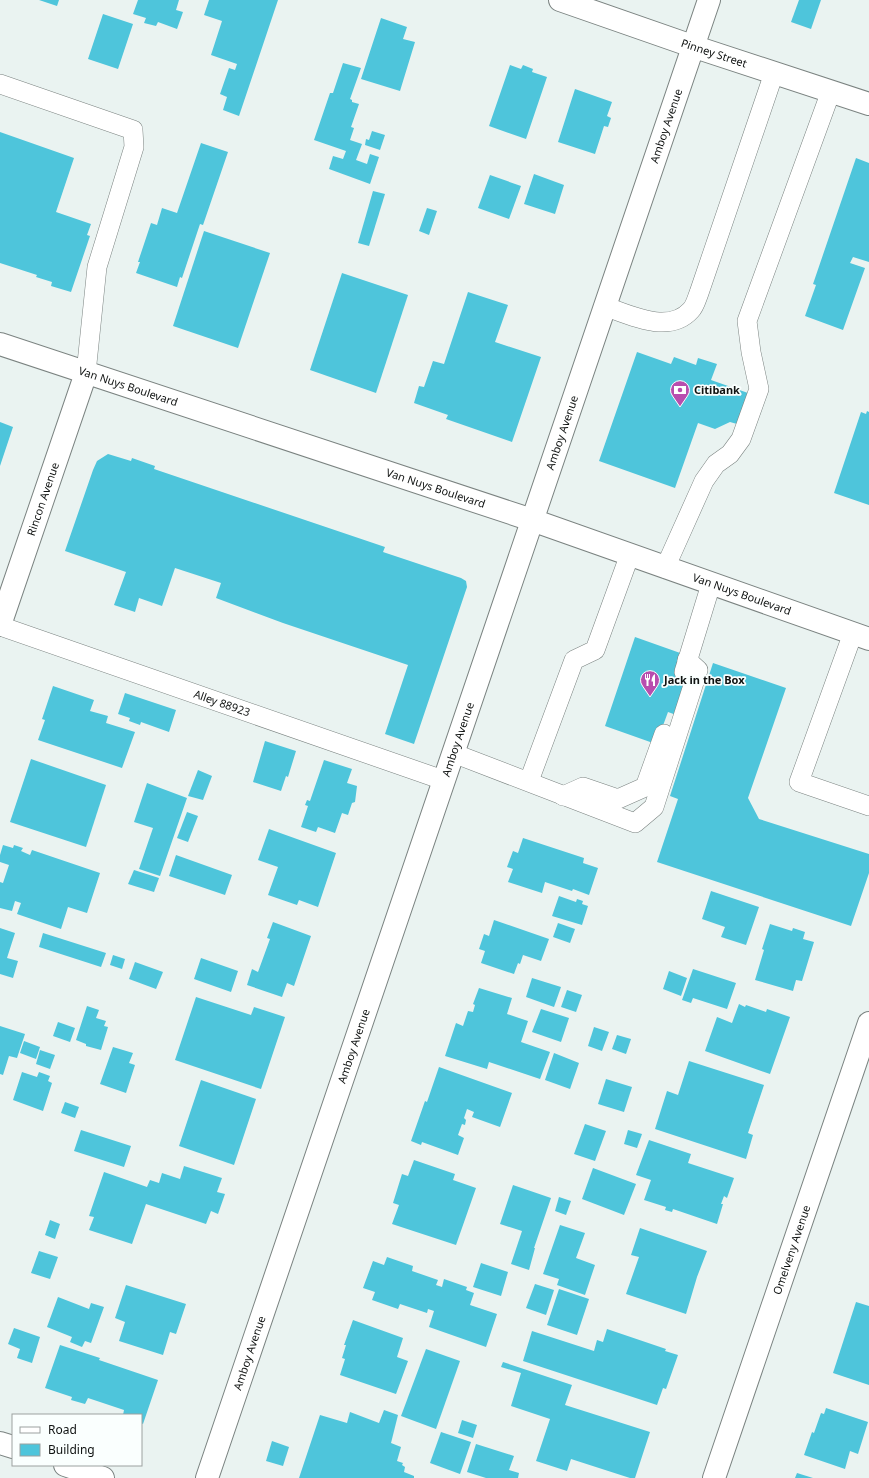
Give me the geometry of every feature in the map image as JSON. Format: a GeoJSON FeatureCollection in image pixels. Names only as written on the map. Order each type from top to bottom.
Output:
{"type":"FeatureCollection","features":[{"type":"Feature","properties":{"kind":"street","name":"Pinney Street"},"geometry":{"type":"LineString","coordinates":[[560,0],[692,46],[869,104]]}},
{"type":"Feature","properties":{"kind":"street","name":"Amboy Avenue"},"geometry":{"type":"LineString","coordinates":[[207,1478],[692,46],[709,0]]}},
{"type":"Feature","properties":{"kind":"street","name":"Van Nuys Boulevard"},"geometry":{"type":"LineString","coordinates":[[0,344],[532,520],[861,636]]}},
{"type":"Feature","properties":{"kind":"street","name":"Rincon Avenue"},"geometry":{"type":"LineString","coordinates":[[1,620],[86,373]]}},
{"type":"Feature","properties":{"kind":"street","name":"Omelveny Avenue"},"geometry":{"type":"LineString","coordinates":[[714,1478],[869,1023]]}},
{"type":"Feature","properties":{"kind":"street"},"geometry":{"type":"LineString","coordinates":[[0,1443],[12,1447]]}},
{"type":"Feature","properties":{"kind":"street"},"geometry":{"type":"LineString","coordinates":[[68,1466],[103,1478]]}},
{"type":"Feature","properties":{"kind":"lane"},"geometry":{"type":"LineString","coordinates":[[604,306],[656,323],[676,321],[692,310],[774,73]]}},
{"type":"Feature","properties":{"kind":"lane"},"geometry":{"type":"LineString","coordinates":[[0,84],[133,130],[134,147],[97,267],[86,373]]}},
{"type":"Feature","properties":{"kind":"lane"},"geometry":{"type":"LineString","coordinates":[[665,568],[704,481],[716,464],[730,454],[740,439],[759,389],[751,352],[747,321],[831,92]]}},
{"type":"Feature","properties":{"kind":"lane"},"geometry":{"type":"LineString","coordinates":[[529,781],[574,660],[595,650],[630,554]]}},
{"type":"Feature","properties":{"kind":"lane"},"geometry":{"type":"LineString","coordinates":[[682,679],[711,584]]}},
{"type":"Feature","properties":{"kind":"lane","name":"Alley 88923"},"geometry":{"type":"LineString","coordinates":[[1,620],[444,780]]}},
{"type":"Feature","properties":{"kind":"lane"},"geometry":{"type":"LineString","coordinates":[[861,636],[798,782],[869,806]]}},
{"type":"Feature","properties":{"kind":"lane"},"geometry":{"type":"LineString","coordinates":[[453,753],[635,823],[654,807],[698,670],[687,660]]}},
{"type":"Feature","properties":{"kind":"lane"},"geometry":{"type":"LineString","coordinates":[[563,796],[583,787],[618,799],[645,787],[672,714]]}},
{"type":"Feature","properties":{"kind":"building"},"geometry":{"type":"Polygon","coordinates":[[[39,0],[59,0],[57,6],[39,0]]]}},
{"type":"Feature","properties":{"kind":"building"},"geometry":{"type":"Polygon","coordinates":[[[138,0],[179,0],[176,10],[183,12],[177,29],[158,22],[156,26],[144,23],[146,18],[133,14],[138,0]]]}},
{"type":"Feature","properties":{"kind":"building"},"geometry":{"type":"Polygon","coordinates":[[[209,0],[278,0],[239,116],[223,110],[227,97],[220,94],[229,68],[235,70],[237,64],[211,55],[222,21],[204,15],[209,0]]]}},
{"type":"Feature","properties":{"kind":"building"},"geometry":{"type":"Polygon","coordinates":[[[799,0],[821,0],[811,29],[791,22],[799,0]]]}},
{"type":"Feature","properties":{"kind":"building"},"geometry":{"type":"Polygon","coordinates":[[[103,14],[133,24],[118,69],[88,59],[103,14]]]}},
{"type":"Feature","properties":{"kind":"building"},"geometry":{"type":"Polygon","coordinates":[[[381,18],[407,27],[403,39],[415,42],[400,91],[361,79],[381,18]]]}},
{"type":"Feature","properties":{"kind":"building"},"geometry":{"type":"Polygon","coordinates":[[[343,63],[361,68],[350,99],[352,102],[359,104],[351,127],[354,128],[350,140],[362,144],[356,160],[367,164],[370,154],[379,157],[370,184],[329,169],[333,156],[343,159],[346,151],[314,140],[330,93],[333,93],[343,63]]]}},
{"type":"Feature","properties":{"kind":"building"},"geometry":{"type":"Polygon","coordinates":[[[510,65],[521,69],[523,65],[533,69],[532,72],[547,77],[526,139],[489,126],[510,65]]]}},
{"type":"Feature","properties":{"kind":"building"},"geometry":{"type":"Polygon","coordinates":[[[575,89],[612,102],[607,116],[611,118],[608,127],[604,126],[595,154],[558,142],[575,89]]]}},
{"type":"Feature","properties":{"kind":"building"},"geometry":{"type":"Polygon","coordinates":[[[372,131],[385,135],[380,150],[365,145],[366,139],[369,140],[372,131]]]}},
{"type":"Feature","properties":{"kind":"building"},"geometry":{"type":"Polygon","coordinates":[[[0,132],[74,158],[56,212],[91,224],[87,235],[90,236],[71,292],[51,286],[52,282],[36,277],[37,275],[0,263],[0,132]]]}},
{"type":"Feature","properties":{"kind":"building"},"geometry":{"type":"Polygon","coordinates":[[[201,143],[228,152],[203,225],[200,224],[182,278],[180,277],[177,287],[136,273],[140,262],[138,262],[151,223],[157,225],[162,208],[177,213],[201,143]]]}},
{"type":"Feature","properties":{"kind":"building"},"geometry":{"type":"Polygon","coordinates":[[[856,158],[869,163],[869,262],[853,257],[850,263],[865,268],[843,330],[805,316],[816,285],[813,284],[856,158]]]}},
{"type":"Feature","properties":{"kind":"building"},"geometry":{"type":"Polygon","coordinates":[[[534,174],[564,185],[555,214],[524,204],[534,174]]]}},
{"type":"Feature","properties":{"kind":"building"},"geometry":{"type":"Polygon","coordinates":[[[490,175],[521,186],[509,219],[478,208],[490,175]]]}},
{"type":"Feature","properties":{"kind":"building"},"geometry":{"type":"Polygon","coordinates":[[[373,191],[385,194],[369,246],[358,243],[373,191]]]}},
{"type":"Feature","properties":{"kind":"building"},"geometry":{"type":"Polygon","coordinates":[[[427,208],[437,211],[429,235],[419,231],[427,208]]]}},
{"type":"Feature","properties":{"kind":"building"},"geometry":{"type":"Polygon","coordinates":[[[204,231],[270,253],[238,348],[173,326],[204,231]]]}},
{"type":"Feature","properties":{"kind":"building"},"geometry":{"type":"Polygon","coordinates":[[[342,273],[408,295],[376,393],[310,370],[342,273]]]}},
{"type":"Feature","properties":{"kind":"building"},"geometry":{"type":"Polygon","coordinates":[[[468,292],[508,305],[495,342],[541,357],[512,442],[446,419],[448,415],[414,403],[419,386],[424,387],[433,361],[444,364],[468,292]]]}},
{"type":"Feature","properties":{"kind":"building","name":"Citibank"},"geometry":{"type":"Polygon","coordinates":[[[637,352],[671,364],[674,357],[696,365],[698,358],[717,364],[711,380],[748,393],[737,424],[730,422],[715,429],[698,423],[675,488],[599,461],[637,352]]]}},
{"type":"Feature","properties":{"kind":"building"},"geometry":{"type":"Polygon","coordinates":[[[867,411],[869,412],[869,505],[834,493],[861,412],[866,414],[867,411]]]}},
{"type":"Feature","properties":{"kind":"building"},"geometry":{"type":"Polygon","coordinates":[[[0,422],[13,427],[0,466],[0,422]]]}},
{"type":"Feature","properties":{"kind":"building"},"geometry":{"type":"Polygon","coordinates":[[[108,454],[131,461],[132,458],[155,466],[154,469],[385,547],[383,552],[466,581],[467,587],[414,744],[385,734],[408,665],[283,623],[216,598],[221,583],[175,568],[162,606],[139,598],[135,612],[114,605],[126,572],[65,551],[93,470],[97,461],[108,454]]]}},
{"type":"Feature","properties":{"kind":"building","name":"Jack in the Box"},"geometry":{"type":"Polygon","coordinates":[[[635,637],[683,654],[676,676],[691,681],[679,716],[668,712],[661,731],[653,743],[605,726],[635,637]]]}},
{"type":"Feature","properties":{"kind":"building"},"geometry":{"type":"Polygon","coordinates":[[[713,663],[786,688],[748,798],[759,819],[869,854],[869,873],[851,926],[657,862],[678,799],[670,796],[713,663]]]}},
{"type":"Feature","properties":{"kind":"building"},"geometry":{"type":"Polygon","coordinates":[[[53,686],[94,700],[90,711],[108,716],[106,723],[135,732],[122,768],[38,740],[45,720],[42,719],[53,686]]]}},
{"type":"Feature","properties":{"kind":"building"},"geometry":{"type":"Polygon","coordinates":[[[125,693],[176,710],[169,732],[141,722],[140,725],[129,721],[130,718],[118,714],[125,693]]]}},
{"type":"Feature","properties":{"kind":"building"},"geometry":{"type":"Polygon","coordinates":[[[265,741],[296,751],[288,777],[286,776],[281,791],[253,782],[265,741]]]}},
{"type":"Feature","properties":{"kind":"building"},"geometry":{"type":"Polygon","coordinates":[[[31,759],[106,785],[86,847],[10,822],[31,759]]]}},
{"type":"Feature","properties":{"kind":"building"},"geometry":{"type":"Polygon","coordinates":[[[324,760],[352,769],[347,783],[357,786],[355,802],[352,803],[348,815],[342,813],[335,833],[318,827],[316,832],[301,827],[308,806],[305,805],[307,800],[310,801],[324,760]]]}},
{"type":"Feature","properties":{"kind":"building"},"geometry":{"type":"Polygon","coordinates":[[[198,770],[212,776],[203,800],[188,796],[198,770]]]}},
{"type":"Feature","properties":{"kind":"building"},"geometry":{"type":"Polygon","coordinates":[[[147,783],[187,798],[160,876],[139,869],[153,828],[134,822],[147,783]]]}},
{"type":"Feature","properties":{"kind":"building"},"geometry":{"type":"Polygon","coordinates":[[[187,812],[198,816],[188,842],[177,838],[187,812]]]}},
{"type":"Feature","properties":{"kind":"building"},"geometry":{"type":"Polygon","coordinates":[[[269,829],[336,853],[318,907],[299,900],[297,905],[268,895],[278,867],[258,860],[269,829]]]}},
{"type":"Feature","properties":{"kind":"building"},"geometry":{"type":"Polygon","coordinates":[[[523,838],[584,858],[583,863],[598,868],[589,895],[573,889],[572,891],[545,882],[542,893],[508,882],[513,869],[507,867],[513,851],[518,853],[523,838]]]}},
{"type":"Feature","properties":{"kind":"building"},"geometry":{"type":"Polygon","coordinates":[[[3,845],[13,848],[14,845],[23,848],[21,851],[30,855],[32,850],[100,873],[87,913],[68,907],[61,929],[17,914],[21,903],[15,901],[12,911],[0,908],[0,882],[3,883],[9,865],[0,862],[0,855],[3,845]]]}},
{"type":"Feature","properties":{"kind":"building"},"geometry":{"type":"Polygon","coordinates":[[[176,855],[232,875],[225,895],[169,876],[176,855]]]}},
{"type":"Feature","properties":{"kind":"building"},"geometry":{"type":"Polygon","coordinates":[[[134,870],[159,878],[154,892],[128,884],[134,870]]]}},
{"type":"Feature","properties":{"kind":"building"},"geometry":{"type":"Polygon","coordinates":[[[711,891],[759,907],[746,945],[721,937],[725,927],[702,919],[711,891]]]}},
{"type":"Feature","properties":{"kind":"building"},"geometry":{"type":"Polygon","coordinates":[[[559,896],[576,902],[577,899],[583,901],[582,904],[588,906],[582,925],[552,916],[559,896]]]}},
{"type":"Feature","properties":{"kind":"building"},"geometry":{"type":"Polygon","coordinates":[[[494,920],[549,939],[541,961],[523,955],[514,974],[481,963],[485,951],[479,949],[484,934],[489,936],[494,920]]]}},
{"type":"Feature","properties":{"kind":"building"},"geometry":{"type":"Polygon","coordinates":[[[273,922],[311,936],[294,986],[287,983],[282,997],[247,985],[252,969],[258,972],[270,939],[267,938],[273,922]]]}},
{"type":"Feature","properties":{"kind":"building"},"geometry":{"type":"Polygon","coordinates":[[[558,923],[575,929],[570,943],[553,937],[558,923]]]}},
{"type":"Feature","properties":{"kind":"building"},"geometry":{"type":"Polygon","coordinates":[[[770,924],[792,931],[793,928],[805,932],[803,939],[814,942],[802,981],[796,980],[793,991],[755,980],[764,950],[762,949],[770,924]]]}},
{"type":"Feature","properties":{"kind":"building"},"geometry":{"type":"Polygon","coordinates":[[[0,928],[15,933],[7,958],[18,961],[13,978],[0,974],[0,928]]]}},
{"type":"Feature","properties":{"kind":"building"},"geometry":{"type":"Polygon","coordinates":[[[43,933],[106,953],[101,967],[39,947],[43,933]]]}},
{"type":"Feature","properties":{"kind":"building"},"geometry":{"type":"Polygon","coordinates":[[[113,955],[125,959],[122,969],[110,965],[113,955]]]}},
{"type":"Feature","properties":{"kind":"building"},"geometry":{"type":"Polygon","coordinates":[[[201,958],[238,971],[231,992],[194,979],[201,958]]]}},
{"type":"Feature","properties":{"kind":"building"},"geometry":{"type":"Polygon","coordinates":[[[135,962],[163,972],[156,989],[129,979],[135,962]]]}},
{"type":"Feature","properties":{"kind":"building"},"geometry":{"type":"Polygon","coordinates":[[[693,969],[736,983],[727,1009],[693,998],[691,1003],[682,1000],[693,969]]]}},
{"type":"Feature","properties":{"kind":"building"},"geometry":{"type":"Polygon","coordinates":[[[669,971],[687,978],[681,996],[663,989],[669,971]]]}},
{"type":"Feature","properties":{"kind":"building"},"geometry":{"type":"Polygon","coordinates":[[[532,978],[561,987],[554,1007],[526,997],[532,978]]]}},
{"type":"Feature","properties":{"kind":"building"},"geometry":{"type":"Polygon","coordinates":[[[479,988],[512,998],[507,1014],[528,1021],[521,1042],[550,1052],[540,1079],[489,1062],[487,1069],[445,1056],[456,1023],[463,1026],[468,1011],[473,1012],[475,1005],[473,1004],[479,988]]]}},
{"type":"Feature","properties":{"kind":"building"},"geometry":{"type":"Polygon","coordinates":[[[567,990],[582,995],[576,1012],[561,1007],[567,990]]]}},
{"type":"Feature","properties":{"kind":"building"},"geometry":{"type":"Polygon","coordinates":[[[196,997],[251,1015],[254,1007],[285,1017],[261,1089],[175,1060],[196,997]]]}},
{"type":"Feature","properties":{"kind":"building"},"geometry":{"type":"Polygon","coordinates":[[[739,1004],[766,1012],[767,1009],[790,1017],[770,1074],[705,1051],[717,1017],[732,1023],[739,1004]]]}},
{"type":"Feature","properties":{"kind":"building"},"geometry":{"type":"Polygon","coordinates":[[[87,1006],[99,1010],[96,1018],[106,1021],[104,1026],[108,1027],[101,1050],[86,1046],[86,1044],[76,1040],[87,1006]]]}},
{"type":"Feature","properties":{"kind":"building"},"geometry":{"type":"Polygon","coordinates":[[[541,1009],[569,1018],[561,1042],[532,1032],[541,1009]]]}},
{"type":"Feature","properties":{"kind":"building"},"geometry":{"type":"Polygon","coordinates":[[[58,1022],[75,1028],[70,1042],[53,1036],[58,1022]]]}},
{"type":"Feature","properties":{"kind":"building"},"geometry":{"type":"Polygon","coordinates":[[[0,1026],[25,1034],[17,1058],[9,1056],[3,1075],[0,1074],[0,1026]]]}},
{"type":"Feature","properties":{"kind":"building"},"geometry":{"type":"Polygon","coordinates":[[[594,1027],[609,1032],[602,1051],[588,1046],[594,1027]]]}},
{"type":"Feature","properties":{"kind":"building"},"geometry":{"type":"Polygon","coordinates":[[[617,1035],[631,1039],[626,1054],[612,1049],[617,1035]]]}},
{"type":"Feature","properties":{"kind":"building"},"geometry":{"type":"Polygon","coordinates":[[[24,1041],[40,1047],[36,1059],[20,1053],[24,1041]]]}},
{"type":"Feature","properties":{"kind":"building"},"geometry":{"type":"Polygon","coordinates":[[[113,1047],[133,1053],[129,1063],[135,1065],[126,1093],[100,1084],[113,1047]]]}},
{"type":"Feature","properties":{"kind":"building"},"geometry":{"type":"Polygon","coordinates":[[[40,1050],[55,1055],[50,1069],[36,1064],[40,1050]]]}},
{"type":"Feature","properties":{"kind":"building"},"geometry":{"type":"Polygon","coordinates":[[[554,1053],[579,1063],[570,1089],[545,1080],[554,1053]]]}},
{"type":"Feature","properties":{"kind":"building"},"geometry":{"type":"Polygon","coordinates":[[[689,1061],[764,1085],[748,1133],[753,1135],[746,1159],[655,1129],[667,1091],[678,1095],[689,1061]]]}},
{"type":"Feature","properties":{"kind":"building"},"geometry":{"type":"Polygon","coordinates":[[[439,1067],[512,1093],[500,1127],[472,1117],[474,1112],[467,1109],[464,1118],[466,1120],[465,1125],[462,1124],[458,1135],[464,1138],[458,1155],[422,1142],[421,1145],[411,1141],[439,1067]]]}},
{"type":"Feature","properties":{"kind":"building"},"geometry":{"type":"Polygon","coordinates":[[[22,1072],[37,1077],[39,1072],[50,1076],[48,1081],[52,1083],[43,1111],[13,1100],[22,1072]]]}},
{"type":"Feature","properties":{"kind":"building"},"geometry":{"type":"Polygon","coordinates":[[[606,1079],[632,1087],[624,1112],[598,1104],[606,1079]]]}},
{"type":"Feature","properties":{"kind":"building"},"geometry":{"type":"Polygon","coordinates":[[[201,1080],[256,1099],[234,1165],[179,1146],[201,1080]]]}},
{"type":"Feature","properties":{"kind":"building"},"geometry":{"type":"Polygon","coordinates":[[[65,1102],[79,1107],[75,1118],[61,1113],[65,1102]]]}},
{"type":"Feature","properties":{"kind":"building"},"geometry":{"type":"Polygon","coordinates":[[[585,1124],[606,1131],[595,1161],[574,1154],[585,1124]]]}},
{"type":"Feature","properties":{"kind":"building"},"geometry":{"type":"Polygon","coordinates":[[[81,1130],[131,1146],[124,1167],[74,1151],[81,1130]]]}},
{"type":"Feature","properties":{"kind":"building"},"geometry":{"type":"Polygon","coordinates":[[[628,1130],[642,1134],[637,1148],[624,1144],[628,1130]]]}},
{"type":"Feature","properties":{"kind":"building"},"geometry":{"type":"Polygon","coordinates":[[[649,1140],[691,1154],[688,1163],[734,1178],[727,1198],[724,1196],[721,1204],[723,1204],[717,1224],[673,1209],[672,1212],[665,1210],[666,1207],[644,1200],[651,1180],[636,1175],[649,1140]]]}},
{"type":"Feature","properties":{"kind":"building"},"geometry":{"type":"Polygon","coordinates":[[[414,1160],[455,1174],[453,1180],[476,1188],[456,1245],[392,1224],[399,1205],[393,1203],[402,1174],[408,1176],[414,1160]]]}},
{"type":"Feature","properties":{"kind":"building"},"geometry":{"type":"Polygon","coordinates":[[[184,1166],[222,1178],[217,1192],[225,1194],[218,1214],[211,1211],[206,1224],[146,1204],[132,1244],[89,1230],[94,1217],[89,1216],[104,1172],[147,1187],[150,1180],[159,1183],[162,1173],[180,1179],[184,1166]]]}},
{"type":"Feature","properties":{"kind":"building"},"geometry":{"type":"Polygon","coordinates":[[[593,1168],[636,1184],[624,1215],[582,1199],[593,1168]]]}},
{"type":"Feature","properties":{"kind":"building"},"geometry":{"type":"Polygon","coordinates":[[[513,1185],[551,1198],[534,1248],[529,1270],[511,1264],[522,1231],[500,1224],[513,1185]]]}},
{"type":"Feature","properties":{"kind":"building"},"geometry":{"type":"Polygon","coordinates":[[[559,1197],[571,1201],[566,1215],[555,1211],[559,1197]]]}},
{"type":"Feature","properties":{"kind":"building"},"geometry":{"type":"Polygon","coordinates":[[[50,1220],[60,1224],[55,1239],[45,1235],[50,1220]]]}},
{"type":"Feature","properties":{"kind":"building"},"geometry":{"type":"Polygon","coordinates":[[[560,1225],[585,1233],[576,1258],[595,1265],[585,1295],[557,1285],[559,1279],[543,1274],[560,1225]]]}},
{"type":"Feature","properties":{"kind":"building"},"geometry":{"type":"Polygon","coordinates":[[[640,1228],[707,1251],[697,1277],[686,1314],[626,1294],[639,1257],[631,1255],[640,1228]]]}},
{"type":"Feature","properties":{"kind":"building"},"geometry":{"type":"Polygon","coordinates":[[[39,1251],[58,1257],[50,1279],[31,1273],[39,1251]]]}},
{"type":"Feature","properties":{"kind":"building"},"geometry":{"type":"Polygon","coordinates":[[[387,1257],[413,1266],[412,1271],[438,1280],[436,1285],[442,1287],[444,1279],[467,1287],[466,1290],[474,1293],[470,1305],[497,1314],[486,1347],[429,1327],[434,1311],[428,1309],[427,1313],[400,1304],[398,1309],[372,1300],[375,1292],[363,1288],[373,1261],[384,1265],[387,1257]]]}},
{"type":"Feature","properties":{"kind":"building"},"geometry":{"type":"Polygon","coordinates":[[[481,1263],[508,1272],[501,1296],[473,1287],[481,1263]]]}},
{"type":"Feature","properties":{"kind":"building"},"geometry":{"type":"Polygon","coordinates":[[[535,1284],[554,1290],[546,1315],[526,1308],[535,1284]]]}},
{"type":"Feature","properties":{"kind":"building"},"geometry":{"type":"Polygon","coordinates":[[[126,1285],[186,1304],[176,1334],[170,1332],[163,1355],[119,1341],[125,1322],[115,1318],[126,1285]]]}},
{"type":"Feature","properties":{"kind":"building"},"geometry":{"type":"Polygon","coordinates":[[[559,1289],[589,1299],[577,1335],[547,1325],[559,1289]]]}},
{"type":"Feature","properties":{"kind":"building"},"geometry":{"type":"Polygon","coordinates":[[[58,1297],[89,1309],[91,1303],[104,1307],[91,1343],[85,1341],[82,1347],[70,1342],[72,1337],[47,1327],[58,1297]]]}},
{"type":"Feature","properties":{"kind":"building"},"geometry":{"type":"Polygon","coordinates":[[[856,1302],[869,1306],[869,1385],[833,1373],[856,1302]]]}},
{"type":"Feature","properties":{"kind":"building"},"geometry":{"type":"Polygon","coordinates":[[[353,1320],[403,1338],[397,1357],[408,1361],[396,1394],[340,1375],[345,1359],[342,1358],[346,1345],[344,1345],[353,1320]]]}},
{"type":"Feature","properties":{"kind":"building"},"geometry":{"type":"Polygon","coordinates":[[[14,1328],[40,1337],[32,1363],[17,1358],[20,1349],[8,1344],[14,1328]]]}},
{"type":"Feature","properties":{"kind":"building"},"geometry":{"type":"Polygon","coordinates":[[[607,1329],[666,1349],[665,1351],[678,1355],[666,1389],[663,1388],[657,1405],[523,1361],[532,1331],[594,1351],[597,1340],[603,1342],[607,1329]]]}},
{"type":"Feature","properties":{"kind":"building"},"geometry":{"type":"Polygon","coordinates":[[[60,1345],[100,1358],[99,1360],[158,1380],[143,1424],[142,1414],[123,1414],[124,1410],[88,1398],[85,1404],[71,1400],[72,1397],[45,1388],[60,1345]]]}},
{"type":"Feature","properties":{"kind":"building"},"geometry":{"type":"Polygon","coordinates":[[[426,1349],[460,1361],[436,1429],[401,1416],[426,1349]]]}},
{"type":"Feature","properties":{"kind":"building"},"geometry":{"type":"Polygon","coordinates":[[[503,1362],[572,1385],[565,1405],[650,1432],[635,1478],[630,1478],[571,1459],[567,1471],[536,1461],[550,1419],[511,1406],[521,1373],[501,1367],[503,1362]]]}},
{"type":"Feature","properties":{"kind":"building"},"geometry":{"type":"Polygon","coordinates":[[[826,1408],[868,1422],[858,1454],[850,1451],[845,1469],[804,1455],[812,1432],[814,1433],[821,1413],[824,1414],[826,1408]]]}},
{"type":"Feature","properties":{"kind":"building"},"geometry":{"type":"Polygon","coordinates":[[[384,1410],[398,1415],[391,1443],[401,1447],[397,1461],[403,1463],[402,1465],[405,1467],[404,1472],[414,1476],[414,1478],[299,1478],[320,1415],[347,1423],[350,1412],[379,1423],[384,1410]]]}},
{"type":"Feature","properties":{"kind":"building"},"geometry":{"type":"Polygon","coordinates":[[[462,1420],[477,1425],[473,1438],[458,1433],[462,1420]]]}},
{"type":"Feature","properties":{"kind":"building"},"geometry":{"type":"Polygon","coordinates":[[[441,1432],[471,1442],[460,1474],[430,1463],[441,1432]]]}},
{"type":"Feature","properties":{"kind":"building"},"geometry":{"type":"Polygon","coordinates":[[[272,1441],[289,1447],[283,1466],[266,1461],[272,1441]]]}},
{"type":"Feature","properties":{"kind":"building"},"geometry":{"type":"Polygon","coordinates":[[[476,1444],[514,1456],[509,1470],[519,1473],[518,1478],[486,1478],[467,1472],[476,1444]]]}},
{"type":"Feature","properties":{"kind":"building"},"geometry":{"type":"Polygon","coordinates":[[[797,1473],[813,1478],[795,1478],[797,1473]]]}},
{"type":"Feature","properties":{"kind":"place","name":"Citibank"},"geometry":{"type":"Point","coordinates":[680,407]}},
{"type":"Feature","properties":{"kind":"place","name":"Jack in the Box"},"geometry":{"type":"Point","coordinates":[650,697]}}]}
